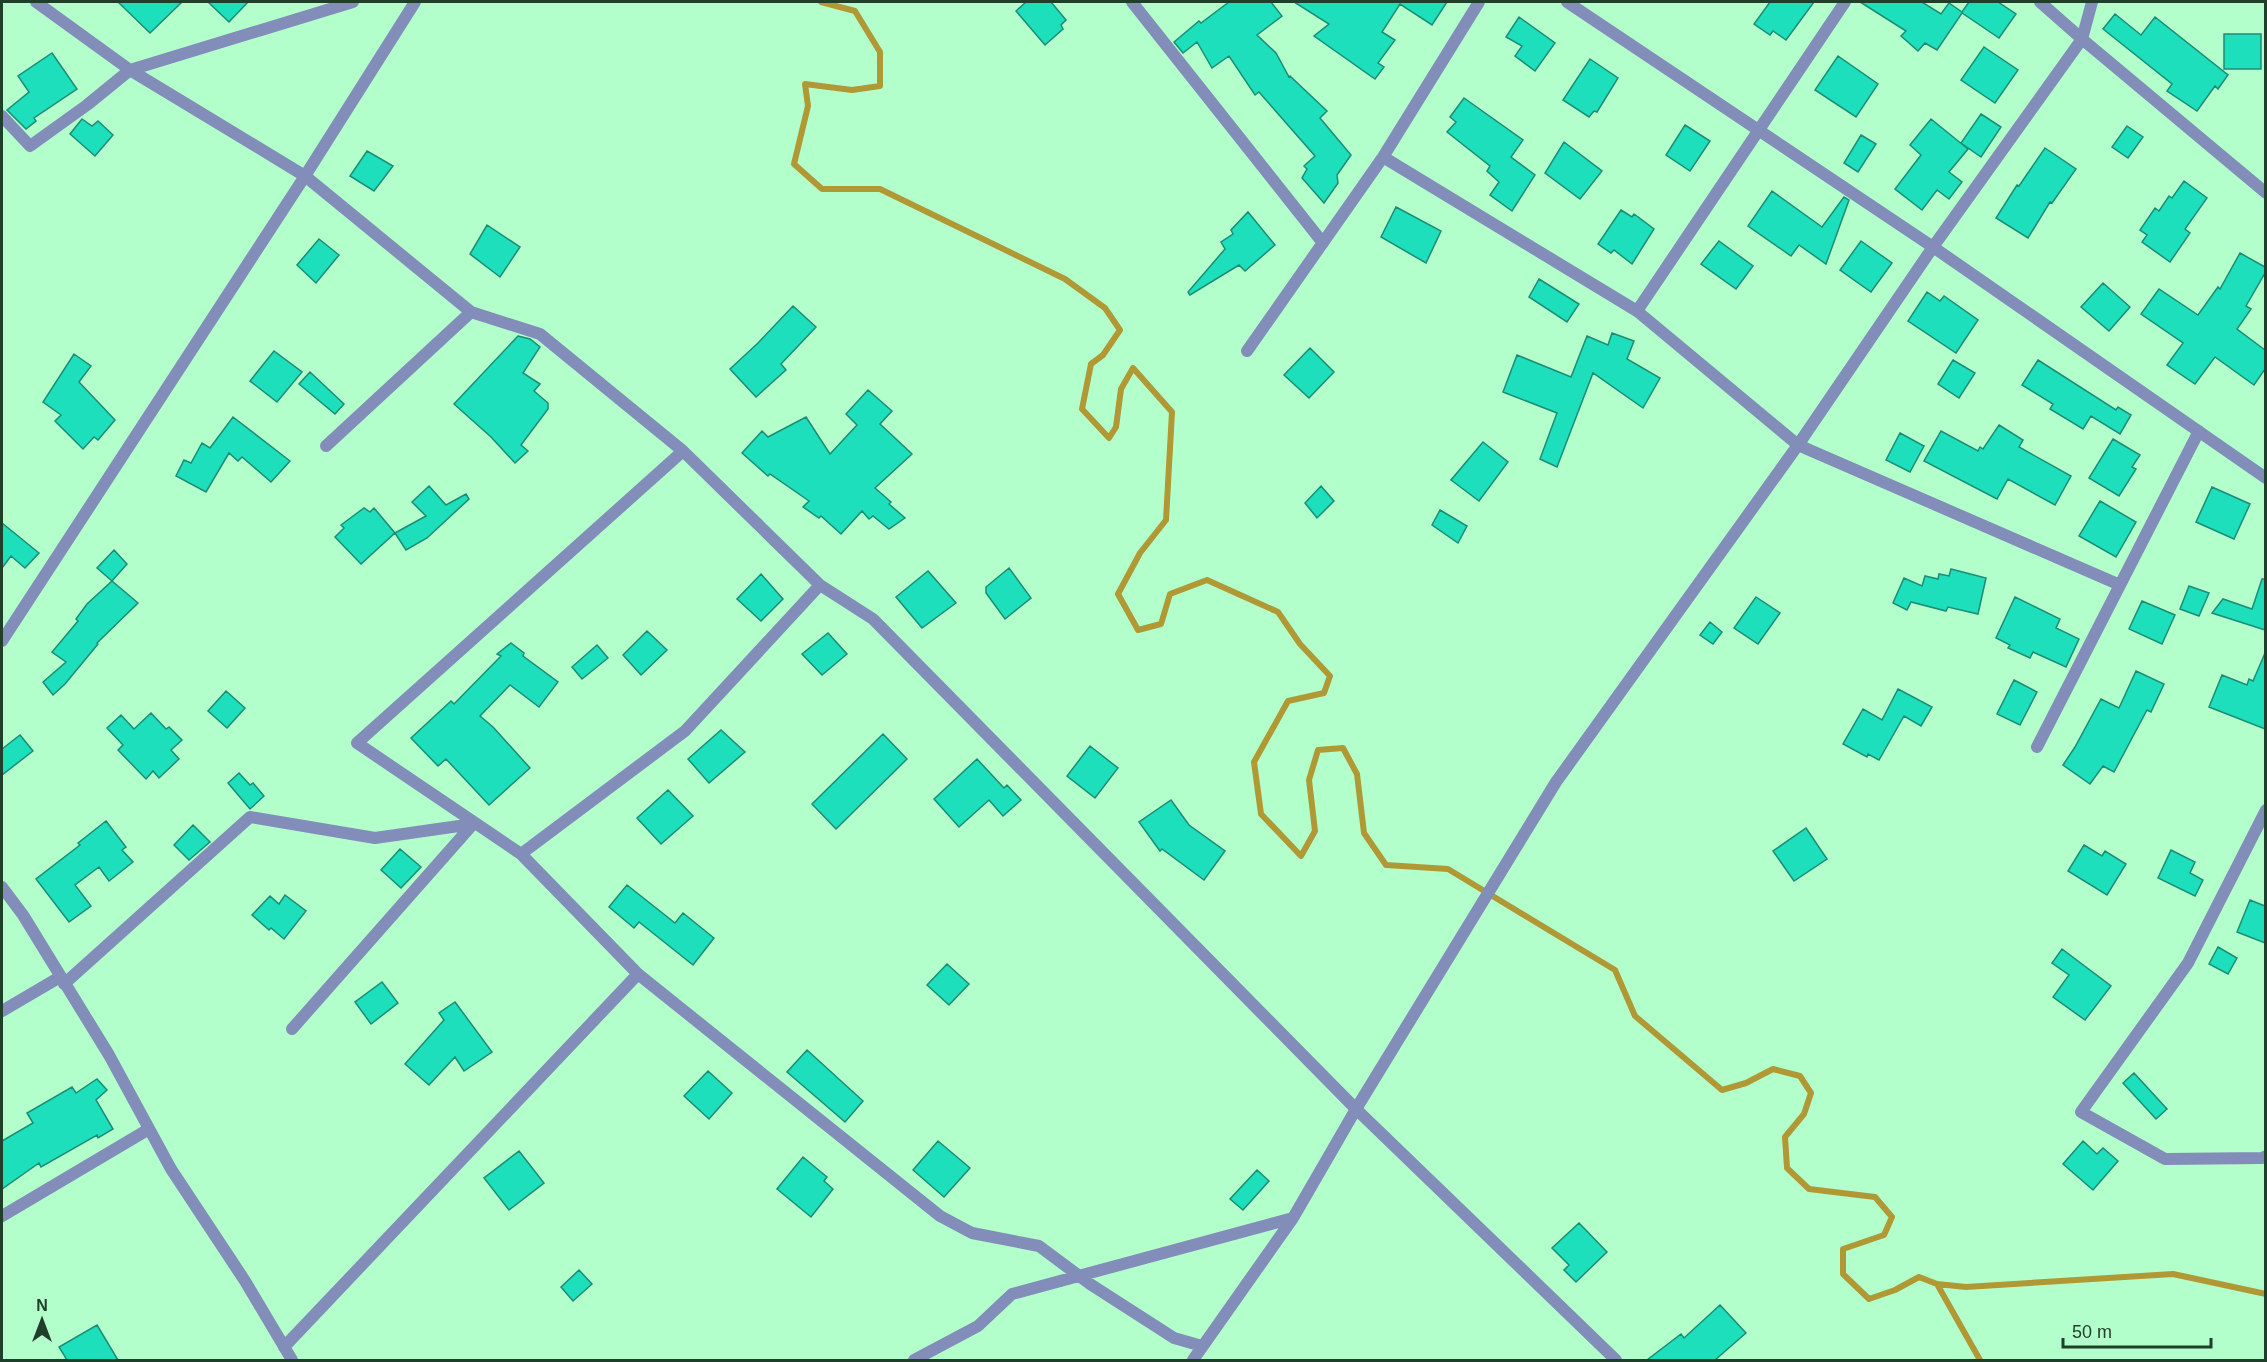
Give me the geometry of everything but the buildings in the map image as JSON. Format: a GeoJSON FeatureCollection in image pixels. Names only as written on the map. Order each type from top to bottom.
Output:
{"type":"FeatureCollection","features":[{"type":"Feature","properties":{"kind":"street"},"geometry":{"type":"LineString","coordinates":[[36,2],[130,70],[305,176],[471,312],[540,334],[682,451],[820,585],[873,619],[1356,1109],[1616,1360]]}},
{"type":"Feature","properties":{"kind":"street"},"geometry":{"type":"LineString","coordinates":[[2,117],[30,146],[87,105],[130,70],[353,2]]}},
{"type":"Feature","properties":{"kind":"street"},"geometry":{"type":"LineString","coordinates":[[2,641],[305,176],[415,2]]}},
{"type":"Feature","properties":{"kind":"street"},"geometry":{"type":"LineString","coordinates":[[1132,2],[1323,243]]}},
{"type":"Feature","properties":{"kind":"street"},"geometry":{"type":"LineString","coordinates":[[1247,351],[1383,157],[1479,2]]}},
{"type":"Feature","properties":{"kind":"street"},"geometry":{"type":"LineString","coordinates":[[1567,2],[1933,247],[2265,478]]}},
{"type":"Feature","properties":{"kind":"street"},"geometry":{"type":"LineString","coordinates":[[1637,311],[1845,2]]}},
{"type":"Feature","properties":{"kind":"street"},"geometry":{"type":"LineString","coordinates":[[2040,2],[2265,193]]}},
{"type":"Feature","properties":{"kind":"street"},"geometry":{"type":"LineString","coordinates":[[1193,1360],[1293,1218],[1356,1109],[1556,782],[1798,445],[1933,247],[2082,39],[2092,2]]}},
{"type":"Feature","properties":{"kind":"street"},"geometry":{"type":"LineString","coordinates":[[1383,157],[1637,311],[1798,445],[2120,585]]}},
{"type":"Feature","properties":{"kind":"street"},"geometry":{"type":"LineString","coordinates":[[326,446],[471,312]]}},
{"type":"Feature","properties":{"kind":"street"},"geometry":{"type":"LineString","coordinates":[[2037,747],[2199,432]]}},
{"type":"Feature","properties":{"kind":"street"},"geometry":{"type":"LineString","coordinates":[[682,451],[357,743],[473,824],[521,854],[638,974],[940,1216],[972,1233],[1039,1246],[1174,1338],[1202,1347]]}},
{"type":"Feature","properties":{"kind":"street"},"geometry":{"type":"LineString","coordinates":[[521,854],[684,731],[820,585]]}},
{"type":"Feature","properties":{"kind":"street"},"geometry":{"type":"LineString","coordinates":[[2265,810],[2188,963],[2081,1112],[2165,1159],[2262,1158],[2265,1156]]}},
{"type":"Feature","properties":{"kind":"street"},"geometry":{"type":"LineString","coordinates":[[2,1011],[62,981],[250,817],[375,838],[473,824]]}},
{"type":"Feature","properties":{"kind":"street"},"geometry":{"type":"LineString","coordinates":[[292,1029],[473,824]]}},
{"type":"Feature","properties":{"kind":"street"},"geometry":{"type":"LineString","coordinates":[[2,887],[23,915],[110,1055],[171,1169],[245,1281],[291,1360]]}},
{"type":"Feature","properties":{"kind":"street"},"geometry":{"type":"LineString","coordinates":[[284,1347],[638,974]]}},
{"type":"Feature","properties":{"kind":"street"},"geometry":{"type":"LineString","coordinates":[[2,1216],[149,1129]]}},
{"type":"Feature","properties":{"kind":"street"},"geometry":{"type":"LineString","coordinates":[[914,1360],[978,1326],[1012,1294],[1293,1218]]}},
{"type":"Feature","properties":{"kind":"waterway"},"geometry":{"type":"LineString","coordinates":[[821,2],[855,11],[880,52],[880,86],[852,90],[805,84],[808,106],[794,164],[822,189],[880,189],[1065,279],[1105,308],[1120,330],[1103,355],[1091,364],[1082,409],[1109,438],[1116,427],[1121,389],[1133,368],[1172,412],[1166,520],[1140,553],[1118,594],[1138,630],[1161,624],[1170,594],[1207,580],[1278,612],[1300,644],[1330,676],[1324,693],[1288,701],[1254,762],[1261,814],[1301,856],[1315,831],[1309,780],[1318,750],[1343,748],[1357,774],[1364,833],[1386,865],[1448,869],[1615,970],[1635,1016],[1722,1090],[1746,1083],[1773,1069],[1800,1076],[1811,1093],[1804,1114],[1785,1137],[1787,1168],[1809,1189],[1875,1197],[1892,1217],[1884,1235],[1843,1249],[1843,1274],[1869,1299],[1895,1290],[1919,1277],[1937,1284],[1966,1287],[2173,1274],[2266,1294]]}},
{"type":"Feature","properties":{"kind":"waterway"},"geometry":{"type":"LineString","coordinates":[[1937,1284],[1980,1360]]}}]}
